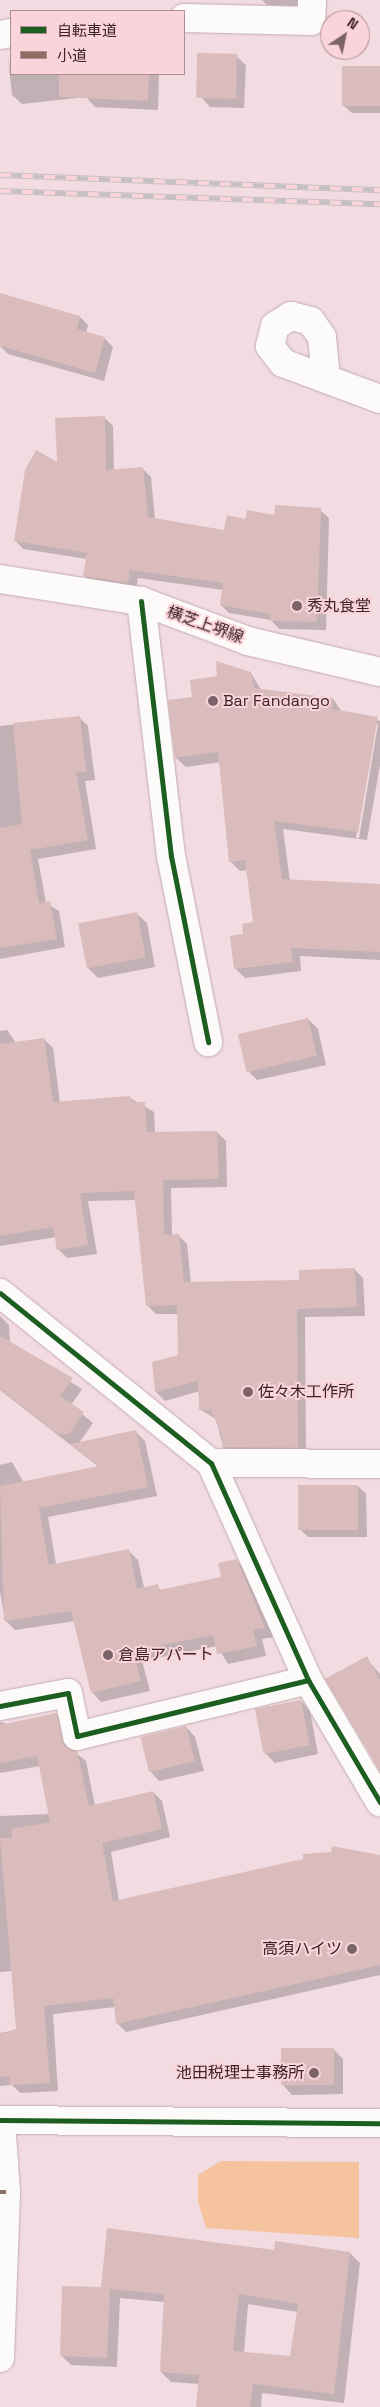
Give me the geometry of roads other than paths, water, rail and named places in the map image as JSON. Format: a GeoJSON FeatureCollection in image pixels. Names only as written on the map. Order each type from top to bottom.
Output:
{"type":"FeatureCollection","features":[{"type":"Feature","properties":{"kind":"street"},"geometry":{"type":"LineString","coordinates":[[185,18],[311,21],[312,0]]}},
{"type":"Feature","properties":{"kind":"street"},"geometry":{"type":"LineString","coordinates":[[326,378],[380,399]]}},
{"type":"Feature","properties":{"kind":"street","name":"横芝上堺線"},"geometry":{"type":"LineString","coordinates":[[0,579],[141,601],[248,641],[380,672]]}},
{"type":"Feature","properties":{"kind":"street"},"geometry":{"type":"LineString","coordinates":[[141,601],[171,856],[208,1042]]}},
{"type":"Feature","properties":{"kind":"street"},"geometry":{"type":"LineString","coordinates":[[0,1293],[210,1463],[308,1680],[380,1802]]}},
{"type":"Feature","properties":{"kind":"street"},"geometry":{"type":"LineString","coordinates":[[210,1463],[380,1464]]}},
{"type":"Feature","properties":{"kind":"street"},"geometry":{"type":"LineString","coordinates":[[0,1706],[68,1694],[78,1736],[308,1680]]}},
{"type":"Feature","properties":{"kind":"street"},"geometry":{"type":"LineString","coordinates":[[0,2358],[6,2192],[0,2120],[380,2123]]}},
{"type":"Feature","properties":{"kind":"railway"},"geometry":{"type":"LineString","coordinates":[[0,175],[380,190]]}},
{"type":"Feature","properties":{"kind":"railway"},"geometry":{"type":"LineString","coordinates":[[0,191],[380,204]]}},
{"type":"Feature","properties":{"kind":"place","name":"秀丸食堂"},"geometry":{"type":"Point","coordinates":[297,606]}},
{"type":"Feature","properties":{"kind":"place","name":"Bar Fandango"},"geometry":{"type":"Point","coordinates":[213,701]}},
{"type":"Feature","properties":{"kind":"place","name":"佐々木工作所"},"geometry":{"type":"Point","coordinates":[248,1392]}},
{"type":"Feature","properties":{"kind":"place","name":"倉島アパート"},"geometry":{"type":"Point","coordinates":[108,1655]}},
{"type":"Feature","properties":{"kind":"place","name":"高須ハイツ"},"geometry":{"type":"Point","coordinates":[352,1949]}},
{"type":"Feature","properties":{"kind":"place","name":"池田税理士事務所"},"geometry":{"type":"Point","coordinates":[314,2073]}}]}
